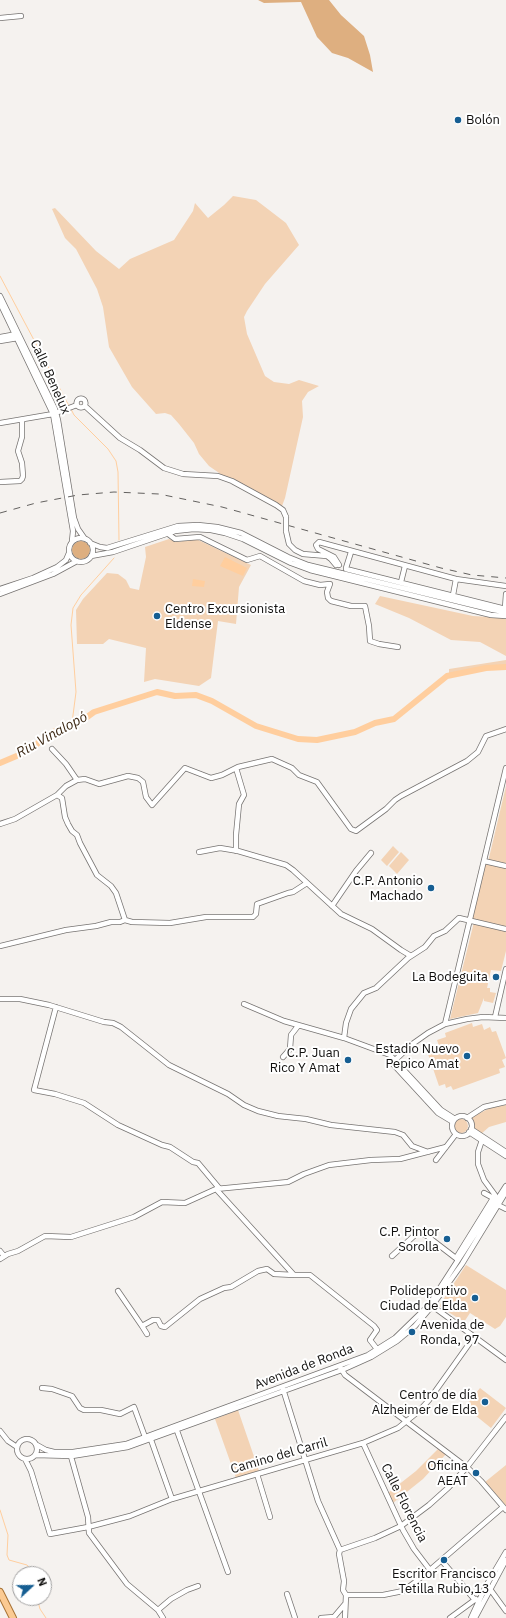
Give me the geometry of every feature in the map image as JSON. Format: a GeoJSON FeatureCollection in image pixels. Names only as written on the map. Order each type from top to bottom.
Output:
{"type":"FeatureCollection","features":[{"type":"Feature","properties":{"kind":"main road"},"geometry":{"type":"LineString","coordinates":[[0,1592],[14,1618]]}},
{"type":"Feature","properties":{"kind":"street"},"geometry":{"type":"LineString","coordinates":[[0,18],[20,16]]}},
{"type":"Feature","properties":{"kind":"street","name":"Calle Benelux"},"geometry":{"type":"LineString","coordinates":[[0,296],[55,414],[74,518],[78,529],[85,539]]}},
{"type":"Feature","properties":{"kind":"street","name":"Calle Benelux"},"geometry":{"type":"LineString","coordinates":[[0,304],[18,336]]}},
{"type":"Feature","properties":{"kind":"street"},"geometry":{"type":"LineString","coordinates":[[0,337],[18,336]]}},
{"type":"Feature","properties":{"kind":"street"},"geometry":{"type":"LineString","coordinates":[[0,341],[18,336]]}},
{"type":"Feature","properties":{"kind":"street"},"geometry":{"type":"LineString","coordinates":[[75,406],[78,400],[83,398],[86,401],[85,406]]}},
{"type":"Feature","properties":{"kind":"street"},"geometry":{"type":"LineString","coordinates":[[0,423],[55,414],[75,406],[85,406]]}},
{"type":"Feature","properties":{"kind":"street"},"geometry":{"type":"LineString","coordinates":[[85,406],[120,438],[140,450],[164,468],[183,474],[218,476],[232,481],[276,505],[282,510],[286,517],[286,531],[289,544],[295,550],[303,554],[327,556],[337,565],[346,568],[506,610]]}},
{"type":"Feature","properties":{"kind":"street","name":"Calle Benelux"},"geometry":{"type":"LineString","coordinates":[[55,414],[73,531],[72,541]]}},
{"type":"Feature","properties":{"kind":"street"},"geometry":{"type":"LineString","coordinates":[[0,482],[20,481],[22,479],[22,463],[18,451],[22,437],[22,420]]}},
{"type":"Feature","properties":{"kind":"street"},"geometry":{"type":"LineString","coordinates":[[0,590],[33,578],[57,567],[66,560],[72,541],[77,538],[85,539],[90,543],[107,548],[174,527],[193,525],[213,526],[236,531],[294,560],[329,570],[493,610],[506,610]]}},
{"type":"Feature","properties":{"kind":"street"},"geometry":{"type":"LineString","coordinates":[[0,594],[53,574],[77,561],[86,560],[91,556],[113,552],[167,533],[194,529],[225,533],[242,539],[291,564],[310,570],[491,614],[506,616]]}},
{"type":"Feature","properties":{"kind":"street"},"geometry":{"type":"LineString","coordinates":[[167,533],[175,539],[200,537],[247,560],[260,556],[304,581],[320,585],[330,584],[327,592],[328,598],[331,601],[351,606],[365,606],[370,640],[379,644],[398,647]]}},
{"type":"Feature","properties":{"kind":"street"},"geometry":{"type":"LineString","coordinates":[[337,565],[334,557],[318,549],[316,545],[319,542],[351,552],[456,579],[506,586]]}},
{"type":"Feature","properties":{"kind":"street"},"geometry":{"type":"LineString","coordinates":[[90,543],[92,550],[91,556]]}},
{"type":"Feature","properties":{"kind":"street"},"geometry":{"type":"LineString","coordinates":[[324,552],[326,544]]}},
{"type":"Feature","properties":{"kind":"street"},"geometry":{"type":"LineString","coordinates":[[346,568],[351,552]]}},
{"type":"Feature","properties":{"kind":"street"},"geometry":{"type":"LineString","coordinates":[[69,553],[72,558],[77,561]]}},
{"type":"Feature","properties":{"kind":"street"},"geometry":{"type":"LineString","coordinates":[[329,570],[337,565]]}},
{"type":"Feature","properties":{"kind":"street"},"geometry":{"type":"LineString","coordinates":[[401,582],[405,566]]}},
{"type":"Feature","properties":{"kind":"street"},"geometry":{"type":"LineString","coordinates":[[346,568],[352,576]]}},
{"type":"Feature","properties":{"kind":"street"},"geometry":{"type":"LineString","coordinates":[[453,595],[456,579]]}},
{"type":"Feature","properties":{"kind":"street"},"geometry":{"type":"LineString","coordinates":[[506,594],[506,610]]}},
{"type":"Feature","properties":{"kind":"street"},"geometry":{"type":"LineString","coordinates":[[0,824],[16,820],[77,780],[85,779],[99,784],[121,776],[138,778],[143,782],[146,796],[152,805],[185,768],[211,778],[222,775],[236,768],[272,759],[292,768],[300,775],[316,782],[351,829],[356,831],[386,809],[398,798],[467,761],[478,752],[486,736],[506,729]]}},
{"type":"Feature","properties":{"kind":"street"},"geometry":{"type":"LineString","coordinates":[[52,749],[66,764],[77,780]]}},
{"type":"Feature","properties":{"kind":"street"},"geometry":{"type":"LineString","coordinates":[[236,768],[244,795],[239,804],[236,851]]}},
{"type":"Feature","properties":{"kind":"street"},"geometry":{"type":"LineString","coordinates":[[446,1024],[506,768]]}},
{"type":"Feature","properties":{"kind":"street"},"geometry":{"type":"LineString","coordinates":[[57,794],[62,798],[65,817],[68,824],[72,831],[77,835],[97,875],[111,886],[116,893],[125,920]]}},
{"type":"Feature","properties":{"kind":"street"},"geometry":{"type":"LineString","coordinates":[[199,852],[220,848],[286,865],[341,914],[372,929],[411,956]]}},
{"type":"Feature","properties":{"kind":"street"},"geometry":{"type":"LineString","coordinates":[[332,906],[356,871],[371,853]]}},
{"type":"Feature","properties":{"kind":"street"},"geometry":{"type":"LineString","coordinates":[[484,861],[506,866]]}},
{"type":"Feature","properties":{"kind":"street"},"geometry":{"type":"LineString","coordinates":[[0,946],[66,930],[125,920],[132,922],[170,923],[206,917],[253,917],[256,914],[257,904],[293,892],[307,883]]}},
{"type":"Feature","properties":{"kind":"street"},"geometry":{"type":"LineString","coordinates":[[344,1038],[346,1024],[351,1009],[364,993],[376,988],[411,956],[425,947],[434,936],[445,931],[459,918],[506,929]]}},
{"type":"Feature","properties":{"kind":"street"},"geometry":{"type":"LineString","coordinates":[[495,1017],[506,969]]}},
{"type":"Feature","properties":{"kind":"street"},"geometry":{"type":"LineString","coordinates":[[0,999],[20,999],[56,1007],[88,1018],[121,1026],[169,1065],[228,1094],[244,1105],[258,1111],[331,1125],[395,1132],[403,1135],[412,1146],[428,1152]]}},
{"type":"Feature","properties":{"kind":"street"},"geometry":{"type":"LineString","coordinates":[[244,1004],[298,1026],[344,1038],[390,1055],[393,1062],[454,1121]]}},
{"type":"Feature","properties":{"kind":"street"},"geometry":{"type":"LineString","coordinates":[[56,1007],[34,1090],[55,1094],[84,1103],[118,1125],[162,1145],[170,1147],[193,1162],[198,1163],[218,1189],[294,1275]]}},
{"type":"Feature","properties":{"kind":"street"},"geometry":{"type":"LineString","coordinates":[[393,1062],[422,1037],[446,1024],[467,1018],[506,1018]]}},
{"type":"Feature","properties":{"kind":"street"},"geometry":{"type":"LineString","coordinates":[[282,1057],[290,1049],[291,1035],[298,1026]]}},
{"type":"Feature","properties":{"kind":"street"},"geometry":{"type":"LineString","coordinates":[[467,1118],[484,1107],[506,1102]]}},
{"type":"Feature","properties":{"kind":"street"},"geometry":{"type":"LineString","coordinates":[[460,1116],[467,1118],[471,1123],[470,1131],[464,1135],[456,1134],[452,1128],[454,1121],[460,1116]]}},
{"type":"Feature","properties":{"kind":"street"},"geometry":{"type":"LineString","coordinates":[[470,1131],[506,1156]]}},
{"type":"Feature","properties":{"kind":"street"},"geometry":{"type":"LineString","coordinates":[[470,1131],[506,1152]]}},
{"type":"Feature","properties":{"kind":"street"},"geometry":{"type":"LineString","coordinates":[[436,1160],[456,1134]]}},
{"type":"Feature","properties":{"kind":"street"},"geometry":{"type":"LineString","coordinates":[[482,1140],[478,1152],[478,1164],[484,1180],[494,1193],[496,1201]]}},
{"type":"Feature","properties":{"kind":"street"},"geometry":{"type":"LineString","coordinates":[[0,1252],[2,1257],[18,1251],[45,1236],[71,1237],[134,1217],[162,1202],[185,1203],[218,1189],[288,1182],[304,1174],[329,1165],[412,1157],[446,1147]]}},
{"type":"Feature","properties":{"kind":"street","name":"Avenida de Ronda"},"geometry":{"type":"LineString","coordinates":[[341,1368],[395,1338],[431,1305],[458,1259],[506,1186]]}},
{"type":"Feature","properties":{"kind":"street","name":"Avenida de Ronda"},"geometry":{"type":"LineString","coordinates":[[34,1456],[70,1454],[122,1448],[148,1437],[371,1357],[397,1341],[415,1326],[462,1264],[496,1201],[506,1192]]}},
{"type":"Feature","properties":{"kind":"street"},"geometry":{"type":"LineString","coordinates":[[484,1193],[506,1210]]}},
{"type":"Feature","properties":{"kind":"street"},"geometry":{"type":"LineString","coordinates":[[392,1256],[415,1235],[420,1233],[428,1236],[458,1259]]}},
{"type":"Feature","properties":{"kind":"street"},"geometry":{"type":"LineString","coordinates":[[142,1326],[156,1319],[163,1328],[165,1328],[200,1299],[224,1288],[231,1287],[258,1271],[267,1268],[274,1274],[310,1275],[374,1326],[377,1330],[370,1340],[377,1349]]}},
{"type":"Feature","properties":{"kind":"street"},"geometry":{"type":"LineString","coordinates":[[118,1291],[147,1334]]}},
{"type":"Feature","properties":{"kind":"street"},"geometry":{"type":"LineString","coordinates":[[431,1305],[506,1360]]}},
{"type":"Feature","properties":{"kind":"street","name":"Camino del Carril"},"geometry":{"type":"LineString","coordinates":[[32,1471],[50,1534],[88,1527],[130,1516],[172,1499],[363,1443],[384,1435],[407,1422],[429,1400],[474,1337]]}},
{"type":"Feature","properties":{"kind":"street"},"geometry":{"type":"LineString","coordinates":[[341,1368],[345,1375],[467,1468],[505,1508],[403,1591],[383,1596],[346,1595]]}},
{"type":"Feature","properties":{"kind":"street"},"geometry":{"type":"LineString","coordinates":[[42,1388],[52,1389],[72,1396],[80,1408],[89,1411],[101,1410],[120,1414],[134,1407],[148,1437],[172,1499]]}},
{"type":"Feature","properties":{"kind":"street"},"geometry":{"type":"LineString","coordinates":[[283,1389],[318,1501],[340,1550],[339,1554],[344,1581],[343,1590],[346,1595],[345,1618]]}},
{"type":"Feature","properties":{"kind":"street"},"geometry":{"type":"LineString","coordinates":[[340,1550],[375,1538],[401,1526],[429,1505],[467,1468],[505,1420]]}},
{"type":"Feature","properties":{"kind":"street"},"geometry":{"type":"LineString","coordinates":[[176,1428],[228,1572]]}},
{"type":"Feature","properties":{"kind":"street"},"geometry":{"type":"LineString","coordinates":[[0,1431],[8,1441],[17,1445]]}},
{"type":"Feature","properties":{"kind":"street"},"geometry":{"type":"LineString","coordinates":[[17,1445],[22,1440],[30,1439],[37,1445],[37,1450],[31,1462],[32,1471]]}},
{"type":"Feature","properties":{"kind":"street","name":"Calle Florencia"},"geometry":{"type":"LineString","coordinates":[[363,1443],[401,1526],[414,1549],[430,1570]]}},
{"type":"Feature","properties":{"kind":"street"},"geometry":{"type":"LineString","coordinates":[[17,1445],[19,1456],[25,1459],[32,1471]]}},
{"type":"Feature","properties":{"kind":"street","name":"Avenida de Ronda"},"geometry":{"type":"LineString","coordinates":[[37,1445],[50,1451],[70,1454]]}},
{"type":"Feature","properties":{"kind":"street"},"geometry":{"type":"LineString","coordinates":[[70,1454],[88,1517],[89,1533],[127,1584],[158,1610],[163,1618]]}},
{"type":"Feature","properties":{"kind":"street"},"geometry":{"type":"LineString","coordinates":[[25,1459],[34,1456]]}},
{"type":"Feature","properties":{"kind":"street"},"geometry":{"type":"LineString","coordinates":[[257,1474],[270,1517]]}},
{"type":"Feature","properties":{"kind":"street"},"geometry":{"type":"LineString","coordinates":[[460,1610],[467,1609],[472,1615],[506,1552]]}},
{"type":"Feature","properties":{"kind":"street"},"geometry":{"type":"LineString","coordinates":[[442,1560],[475,1600]]}},
{"type":"Feature","properties":{"kind":"street"},"geometry":{"type":"LineString","coordinates":[[475,1618],[506,1560]]}},
{"type":"Feature","properties":{"kind":"street"},"geometry":{"type":"LineString","coordinates":[[158,1610],[171,1599],[198,1586]]}},
{"type":"Feature","properties":{"kind":"street"},"geometry":{"type":"LineString","coordinates":[[490,1589],[506,1612]]}},
{"type":"Feature","properties":{"kind":"street"},"geometry":{"type":"LineString","coordinates":[[287,1594],[295,1618]]}},
{"type":"Feature","properties":{"kind":"street"},"geometry":{"type":"LineString","coordinates":[[450,1618],[482,1594]]}},
{"type":"Feature","properties":{"kind":"street"},"geometry":{"type":"LineString","coordinates":[[501,1605],[506,1601]]}},
{"type":"Feature","properties":{"kind":"street"},"geometry":{"type":"LineString","coordinates":[[320,1618],[334,1617],[345,1604]]}},
{"type":"Feature","properties":{"kind":"shaded area"},"geometry":{"type":"Polygon","coordinates":[[[258,0],[329,0],[341,15],[364,36],[370,55],[373,72],[348,58],[332,53],[317,37],[301,2],[264,3],[258,0]]]}},
{"type":"Feature","properties":{"kind":"shaded area"},"geometry":{"type":"Polygon","coordinates":[[[233,196],[256,200],[286,223],[299,245],[265,284],[244,317],[247,334],[265,376],[274,382],[289,384],[299,380],[319,386],[308,392],[302,401],[303,417],[282,506],[233,479],[222,475],[209,466],[199,454],[194,443],[171,415],[165,413],[156,414],[132,387],[109,347],[103,307],[97,289],[76,249],[65,238],[52,209],[55,208],[96,251],[119,269],[130,259],[174,240],[193,211],[195,203],[208,218],[233,196]]]}},
{"type":"Feature","properties":{"kind":"shaded area","name":"Centro Excursionista Eldense"},"geometry":{"type":"Polygon","coordinates":[[[194,538],[251,565],[239,587],[236,624],[218,621],[211,678],[199,686],[155,679],[144,682],[146,648],[109,639],[103,644],[77,644],[76,610],[83,599],[107,573],[118,574],[126,580],[130,588],[139,590],[146,557],[145,547],[169,539],[179,542],[194,538]]]}},
{"type":"Feature","properties":{"kind":"shaded area"},"geometry":{"type":"Polygon","coordinates":[[[77,541],[85,541],[90,546],[88,557],[85,559],[77,559],[72,554],[72,546],[77,541]]]}},
{"type":"Feature","properties":{"kind":"shaded area"},"geometry":{"type":"Polygon","coordinates":[[[225,557],[247,568],[243,576],[220,566],[225,557]]]}},
{"type":"Feature","properties":{"kind":"shaded area"},"geometry":{"type":"Polygon","coordinates":[[[193,579],[205,581],[204,587],[192,586],[193,579]]]}},
{"type":"Feature","properties":{"kind":"shaded area"},"geometry":{"type":"Polygon","coordinates":[[[380,596],[473,616],[506,618],[506,656],[480,642],[451,640],[409,618],[375,604],[380,596]]]}},
{"type":"Feature","properties":{"kind":"shaded area"},"geometry":{"type":"Polygon","coordinates":[[[506,660],[506,667],[491,667],[449,674],[449,669],[506,660]]]}},
{"type":"Feature","properties":{"kind":"shaded area"},"geometry":{"type":"Polygon","coordinates":[[[506,786],[506,951],[501,971],[491,970],[487,988],[490,988],[490,992],[496,993],[493,1003],[484,1001],[484,998],[478,1013],[450,1019],[474,922],[470,920],[484,861],[488,862],[506,786]]]}},
{"type":"Feature","properties":{"kind":"shaded area"},"geometry":{"type":"Polygon","coordinates":[[[393,846],[399,852],[387,866],[381,860],[393,846]]]}},
{"type":"Feature","properties":{"kind":"shaded area"},"geometry":{"type":"Polygon","coordinates":[[[401,852],[409,860],[397,874],[389,866],[401,852]]]}},
{"type":"Feature","properties":{"kind":"shaded area","name":"Estadio Nuevo Pepico Amat"},"geometry":{"type":"Polygon","coordinates":[[[472,1023],[473,1027],[482,1024],[484,1030],[490,1027],[492,1032],[496,1031],[506,1058],[502,1060],[505,1067],[499,1069],[500,1073],[453,1090],[451,1086],[446,1088],[445,1084],[439,1086],[428,1054],[433,1052],[432,1048],[439,1046],[437,1040],[446,1037],[445,1033],[472,1023]]]}},
{"type":"Feature","properties":{"kind":"shaded area"},"geometry":{"type":"Polygon","coordinates":[[[506,1105],[506,1122],[489,1127],[481,1134],[472,1128],[472,1117],[490,1108],[506,1105]]]}},
{"type":"Feature","properties":{"kind":"shaded area"},"geometry":{"type":"Polygon","coordinates":[[[458,1119],[464,1119],[468,1123],[468,1129],[464,1133],[458,1133],[454,1129],[454,1123],[458,1119]]]}},
{"type":"Feature","properties":{"kind":"shaded area","name":"Polideportivo Ciudad de Elda"},"geometry":{"type":"Polygon","coordinates":[[[466,1265],[506,1290],[506,1317],[500,1326],[495,1329],[470,1313],[464,1322],[439,1306],[466,1265]]]}},
{"type":"Feature","properties":{"kind":"shaded area"},"geometry":{"type":"Polygon","coordinates":[[[480,1388],[506,1408],[491,1428],[465,1407],[480,1388]]]}},
{"type":"Feature","properties":{"kind":"shaded area"},"geometry":{"type":"Polygon","coordinates":[[[238,1410],[259,1471],[236,1478],[215,1419],[238,1410]]]}},
{"type":"Feature","properties":{"kind":"shaded area"},"geometry":{"type":"Polygon","coordinates":[[[438,1449],[446,1454],[423,1479],[393,1503],[388,1493],[416,1471],[438,1449]]]}},
{"type":"Feature","properties":{"kind":"shaded area"},"geometry":{"type":"Polygon","coordinates":[[[506,1465],[506,1506],[485,1482],[506,1465]]]}},
{"type":"Feature","properties":{"kind":"waterway"},"geometry":{"type":"LineString","coordinates":[[0,276],[69,406]]}},
{"type":"Feature","properties":{"kind":"waterway"},"geometry":{"type":"LineString","coordinates":[[71,409],[74,415],[108,449],[116,461],[118,472],[119,540]]}},
{"type":"Feature","properties":{"kind":"waterway"},"geometry":{"type":"LineString","coordinates":[[72,723],[76,692],[71,625],[73,608],[81,595],[114,558]]}},
{"type":"Feature","properties":{"kind":"waterway","name":"Riu Vinalopó"},"geometry":{"type":"LineString","coordinates":[[0,763],[26,752],[53,732],[83,720],[94,712],[157,692],[175,696],[196,695],[212,701],[256,726],[298,739],[317,740],[355,732],[375,723],[394,719],[447,676],[486,668],[506,667]]}},
{"type":"Feature","properties":{"kind":"waterway"},"geometry":{"type":"LineString","coordinates":[[0,1510],[8,1535],[7,1555],[9,1560],[28,1566]]}},
{"type":"Feature","properties":{"kind":"waterway"},"geometry":{"type":"LineString","coordinates":[[39,1606],[46,1618]]}},
{"type":"Feature","properties":{"kind":"railway"},"geometry":{"type":"LineString","coordinates":[[0,513],[36,503],[78,495],[114,492],[159,494],[222,507],[441,568],[472,575],[506,578]]}},
{"type":"Feature","properties":{"kind":"place","name":"Bolón"},"geometry":{"type":"Point","coordinates":[458,120]}},
{"type":"Feature","properties":{"kind":"place","name":"Centro Excursionista Eldense"},"geometry":{"type":"Point","coordinates":[157,616]}},
{"type":"Feature","properties":{"kind":"place","name":"C.P. Antonio Machado"},"geometry":{"type":"Point","coordinates":[431,888]}},
{"type":"Feature","properties":{"kind":"place","name":"La Bodeguita"},"geometry":{"type":"Point","coordinates":[496,977]}},
{"type":"Feature","properties":{"kind":"place","name":"Estadio Nuevo Pepico Amat"},"geometry":{"type":"Point","coordinates":[467,1056]}},
{"type":"Feature","properties":{"kind":"place","name":"C.P. Juan Rico Y Amat"},"geometry":{"type":"Point","coordinates":[348,1060]}},
{"type":"Feature","properties":{"kind":"place","name":"C.P. Pintor Sorolla"},"geometry":{"type":"Point","coordinates":[447,1239]}},
{"type":"Feature","properties":{"kind":"place","name":"Polideportivo Ciudad de Elda"},"geometry":{"type":"Point","coordinates":[475,1298]}},
{"type":"Feature","properties":{"kind":"place","name":"Avenida de Ronda, 97"},"geometry":{"type":"Point","coordinates":[412,1332]}},
{"type":"Feature","properties":{"kind":"place","name":"Centro de día Alzheimer de Elda"},"geometry":{"type":"Point","coordinates":[485,1402]}},
{"type":"Feature","properties":{"kind":"place","name":"Oficina AEAT"},"geometry":{"type":"Point","coordinates":[476,1473]}},
{"type":"Feature","properties":{"kind":"place","name":"Escritor Francisco Tetilla Rubio,13"},"geometry":{"type":"Point","coordinates":[444,1560]}}]}
